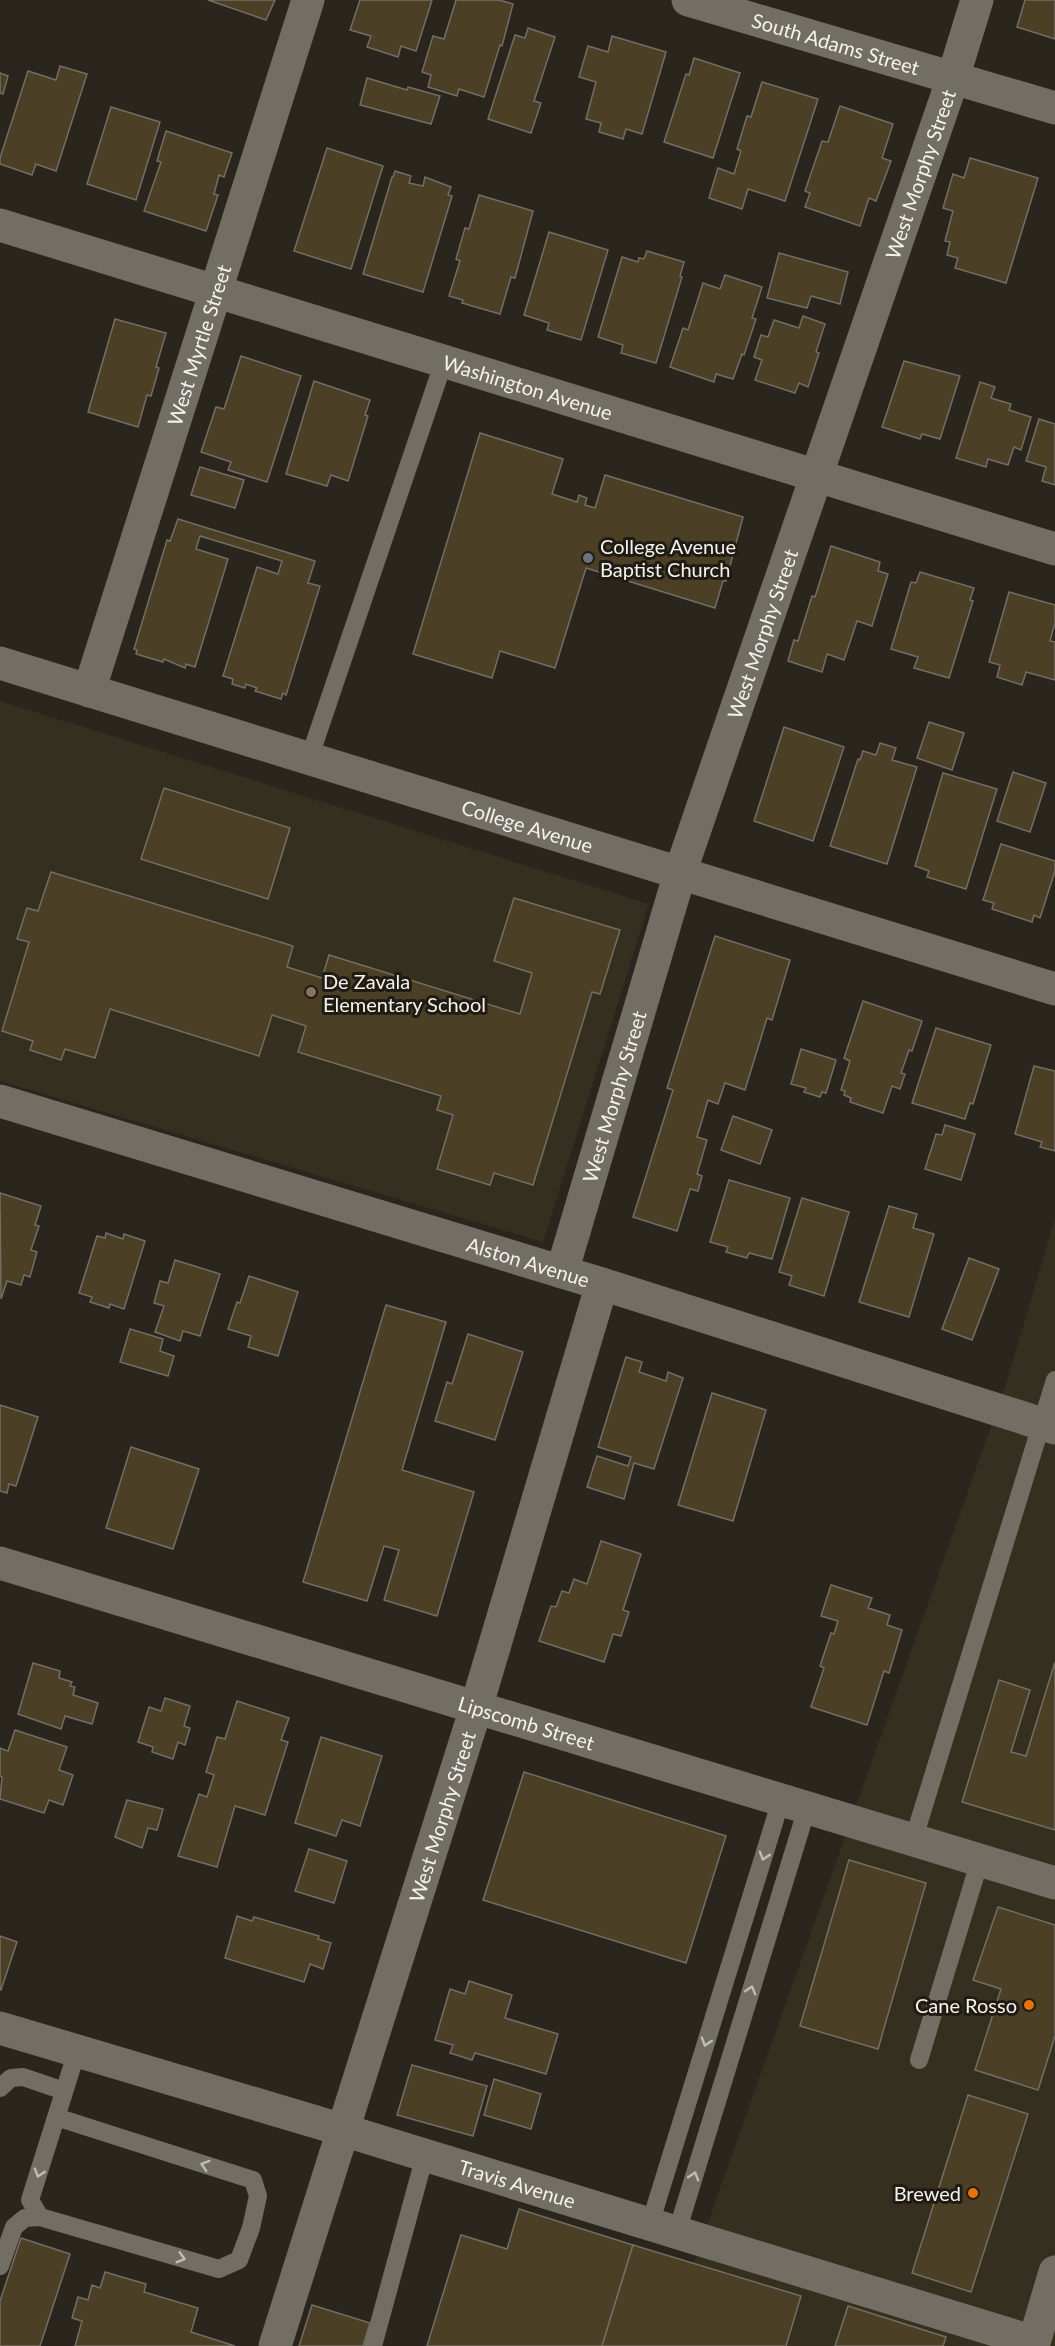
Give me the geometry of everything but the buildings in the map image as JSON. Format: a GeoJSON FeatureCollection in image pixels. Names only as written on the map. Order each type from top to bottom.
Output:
{"type":"FeatureCollection","features":[{"type":"Feature","properties":{"kind":"street","name":"West Myrtle Street"},"geometry":{"type":"LineString","coordinates":[[89,691],[308,0]]}},
{"type":"Feature","properties":{"kind":"street","name":"South Adams Street"},"geometry":{"type":"LineString","coordinates":[[687,0],[1055,108]]}},
{"type":"Feature","properties":{"kind":"street","name":"West Morphy Street"},"geometry":{"type":"LineString","coordinates":[[562,1272],[680,873],[953,78],[977,0]]}},
{"type":"Feature","properties":{"kind":"street","name":"Washington Avenue"},"geometry":{"type":"LineString","coordinates":[[0,225],[1055,549]]}},
{"type":"Feature","properties":{"kind":"street","name":"College Avenue"},"geometry":{"type":"LineString","coordinates":[[0,663],[1055,989]]}},
{"type":"Feature","properties":{"kind":"street","name":"Alston Avenue"},"geometry":{"type":"LineString","coordinates":[[0,1101],[602,1284],[1048,1426]]}},
{"type":"Feature","properties":{"kind":"street","name":"West Morphy Street"},"geometry":{"type":"LineString","coordinates":[[275,2346],[476,1708],[602,1284]]}},
{"type":"Feature","properties":{"kind":"street","name":"Lipscomb Street"},"geometry":{"type":"LineString","coordinates":[[0,1563],[1055,1883]]}},
{"type":"Feature","properties":{"kind":"street","name":"Travis Avenue"},"geometry":{"type":"LineString","coordinates":[[0,2028],[663,2228],[1041,2332]]}},
{"type":"Feature","properties":{"kind":"street"},"geometry":{"type":"LineString","coordinates":[[1041,2332],[1055,2272]]}},
{"type":"Feature","properties":{"kind":"lane"},"geometry":{"type":"LineString","coordinates":[[309,759],[444,361]]}},
{"type":"Feature","properties":{"kind":"lane"},"geometry":{"type":"LineString","coordinates":[[913,1840],[1048,1426],[1055,1380]]}},
{"type":"Feature","properties":{"kind":"lane"},"geometry":{"type":"LineString","coordinates":[[663,2228],[794,1804]]}},
{"type":"Feature","properties":{"kind":"lane"},"geometry":{"type":"LineString","coordinates":[[663,2228],[794,1804]]}},
{"type":"Feature","properties":{"kind":"lane"},"geometry":{"type":"LineString","coordinates":[[920,2060],[980,1860]]}},
{"type":"Feature","properties":{"kind":"lane"},"geometry":{"type":"LineString","coordinates":[[40,2217],[30,2200],[77,2051]]}},
{"type":"Feature","properties":{"kind":"lane"},"geometry":{"type":"LineString","coordinates":[[0,2088],[11,2078],[23,2077],[64,2091]]}},
{"type":"Feature","properties":{"kind":"lane"},"geometry":{"type":"LineString","coordinates":[[0,2266],[14,2227],[25,2218],[40,2217],[219,2269],[238,2260],[251,2228],[258,2196],[253,2180],[56,2117]]}},
{"type":"Feature","properties":{"kind":"lane"},"geometry":{"type":"LineString","coordinates":[[373,2346],[425,2155]]}},
{"type":"Feature","properties":{"kind":"shaded area","name":"De Zavala Elementary School"},"geometry":{"type":"Polygon","coordinates":[[[0,701],[649,904],[543,1242],[0,1081],[0,701]]]}},
{"type":"Feature","properties":{"kind":"shaded area"},"geometry":{"type":"Polygon","coordinates":[[[1055,1219],[1055,2346],[664,2346],[1005,1387],[1055,1219]]]}},
{"type":"Feature","properties":{"kind":"place","name":"College Avenue Baptist Church"},"geometry":{"type":"Point","coordinates":[588,558]}},
{"type":"Feature","properties":{"kind":"place","name":"De Zavala Elementary School"},"geometry":{"type":"Point","coordinates":[311,992]}},
{"type":"Feature","properties":{"kind":"place","name":"Cane Rosso"},"geometry":{"type":"Point","coordinates":[1029,2005]}},
{"type":"Feature","properties":{"kind":"place","name":"Brewed"},"geometry":{"type":"Point","coordinates":[973,2193]}}]}
